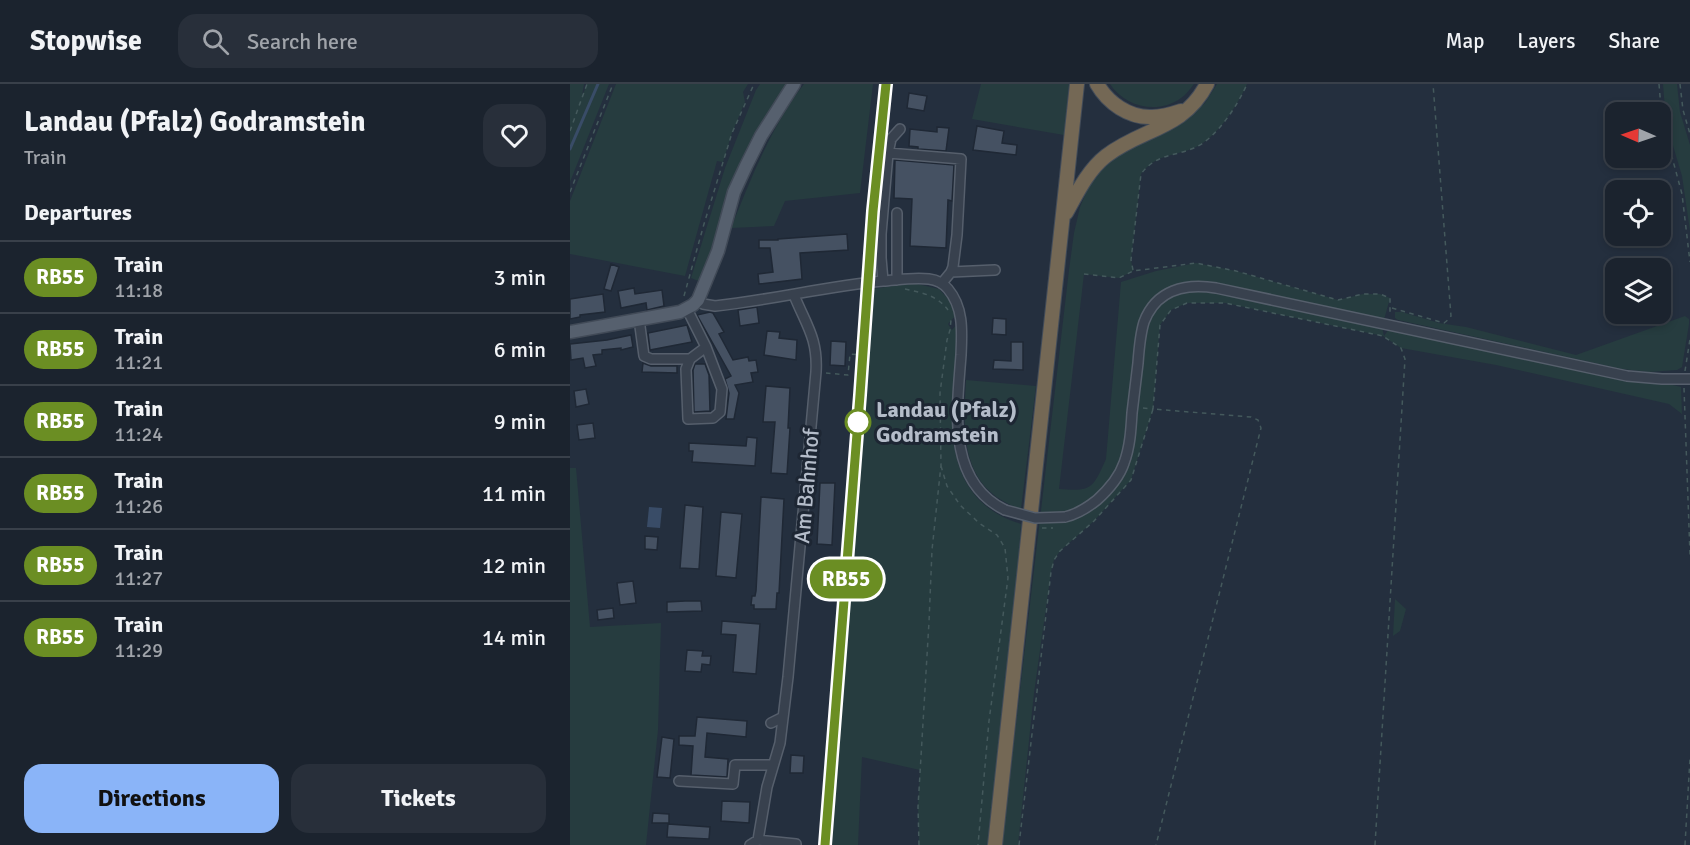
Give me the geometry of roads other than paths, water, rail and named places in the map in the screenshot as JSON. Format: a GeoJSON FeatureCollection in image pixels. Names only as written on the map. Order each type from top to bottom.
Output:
{"type":"FeatureCollection","features":[{"type":"Feature","properties":{"kind":"highway"},"geometry":{"type":"LineString","coordinates":[[995,845],[1077,84]]}},
{"type":"Feature","properties":{"kind":"highway"},"geometry":{"type":"LineString","coordinates":[[1096,84],[1112,102],[1134,115],[1151,117],[1186,110]]}},
{"type":"Feature","properties":{"kind":"highway"},"geometry":{"type":"LineString","coordinates":[[1063,217],[1090,174],[1105,157],[1129,142],[1167,125],[1201,95],[1207,84]]}},
{"type":"Feature","properties":{"kind":"main road"},"geometry":{"type":"LineString","coordinates":[[570,332],[684,310],[698,300],[718,252],[734,192],[761,135],[794,84]]}},
{"type":"Feature","properties":{"kind":"street"},"geometry":{"type":"LineString","coordinates":[[883,281],[881,234],[888,153],[891,139],[900,129]]}},
{"type":"Feature","properties":{"kind":"street"},"geometry":{"type":"LineString","coordinates":[[888,153],[961,159],[957,235],[951,272],[942,283]]}},
{"type":"Feature","properties":{"kind":"street"},"geometry":{"type":"LineString","coordinates":[[897,213],[897,280]]}},
{"type":"Feature","properties":{"kind":"street"},"geometry":{"type":"LineString","coordinates":[[951,272],[995,270]]}},
{"type":"Feature","properties":{"kind":"street"},"geometry":{"type":"LineString","coordinates":[[698,300],[703,304],[716,306],[883,281],[924,278],[942,283],[955,298],[961,315],[958,423],[960,448],[966,468],[978,488],[989,500],[1005,510],[1035,518],[1065,517],[1078,513],[1092,504],[1117,478],[1127,454],[1140,342],[1145,320],[1156,303],[1168,293],[1182,287],[1199,285],[1216,288],[1627,376],[1687,379]]}},
{"type":"Feature","properties":{"kind":"street","name":"Am Bahnhof"},"geometry":{"type":"LineString","coordinates":[[754,842],[780,743],[817,359],[813,337],[794,295]]}},
{"type":"Feature","properties":{"kind":"street"},"geometry":{"type":"LineString","coordinates":[[684,310],[706,347],[722,389],[720,412],[712,418],[688,419],[686,369],[690,359],[706,347]]}},
{"type":"Feature","properties":{"kind":"street"},"geometry":{"type":"LineString","coordinates":[[639,319],[644,356],[651,359],[690,359]]}},
{"type":"Feature","properties":{"kind":"street"},"geometry":{"type":"LineString","coordinates":[[771,723],[783,717]]}},
{"type":"Feature","properties":{"kind":"street"},"geometry":{"type":"LineString","coordinates":[[679,781],[733,784],[735,765],[773,765]]}},
{"type":"Feature","properties":{"kind":"street"},"geometry":{"type":"LineString","coordinates":[[754,842],[796,845]]}},
{"type":"Feature","properties":{"kind":"water"},"geometry":{"type":"Polygon","coordinates":[[[649,507],[662,508],[660,528],[647,527],[649,507]]]}},
{"type":"Feature","properties":{"kind":"waterway"},"geometry":{"type":"LineString","coordinates":[[570,149],[598,84]]}},
{"type":"Feature","properties":{"kind":"railway"},"geometry":{"type":"LineString","coordinates":[[825,845],[873,211],[886,84]]}},
{"type":"Feature","properties":{"kind":"train","name":"RB55"},"geometry":{"type":"LineString","coordinates":[[825,845],[873,211],[886,84]]}},
{"type":"Feature","properties":{"kind":"place","name":"Landau (Pfalz) Godramstein"},"geometry":{"type":"Point","coordinates":[858,422]}}]}
